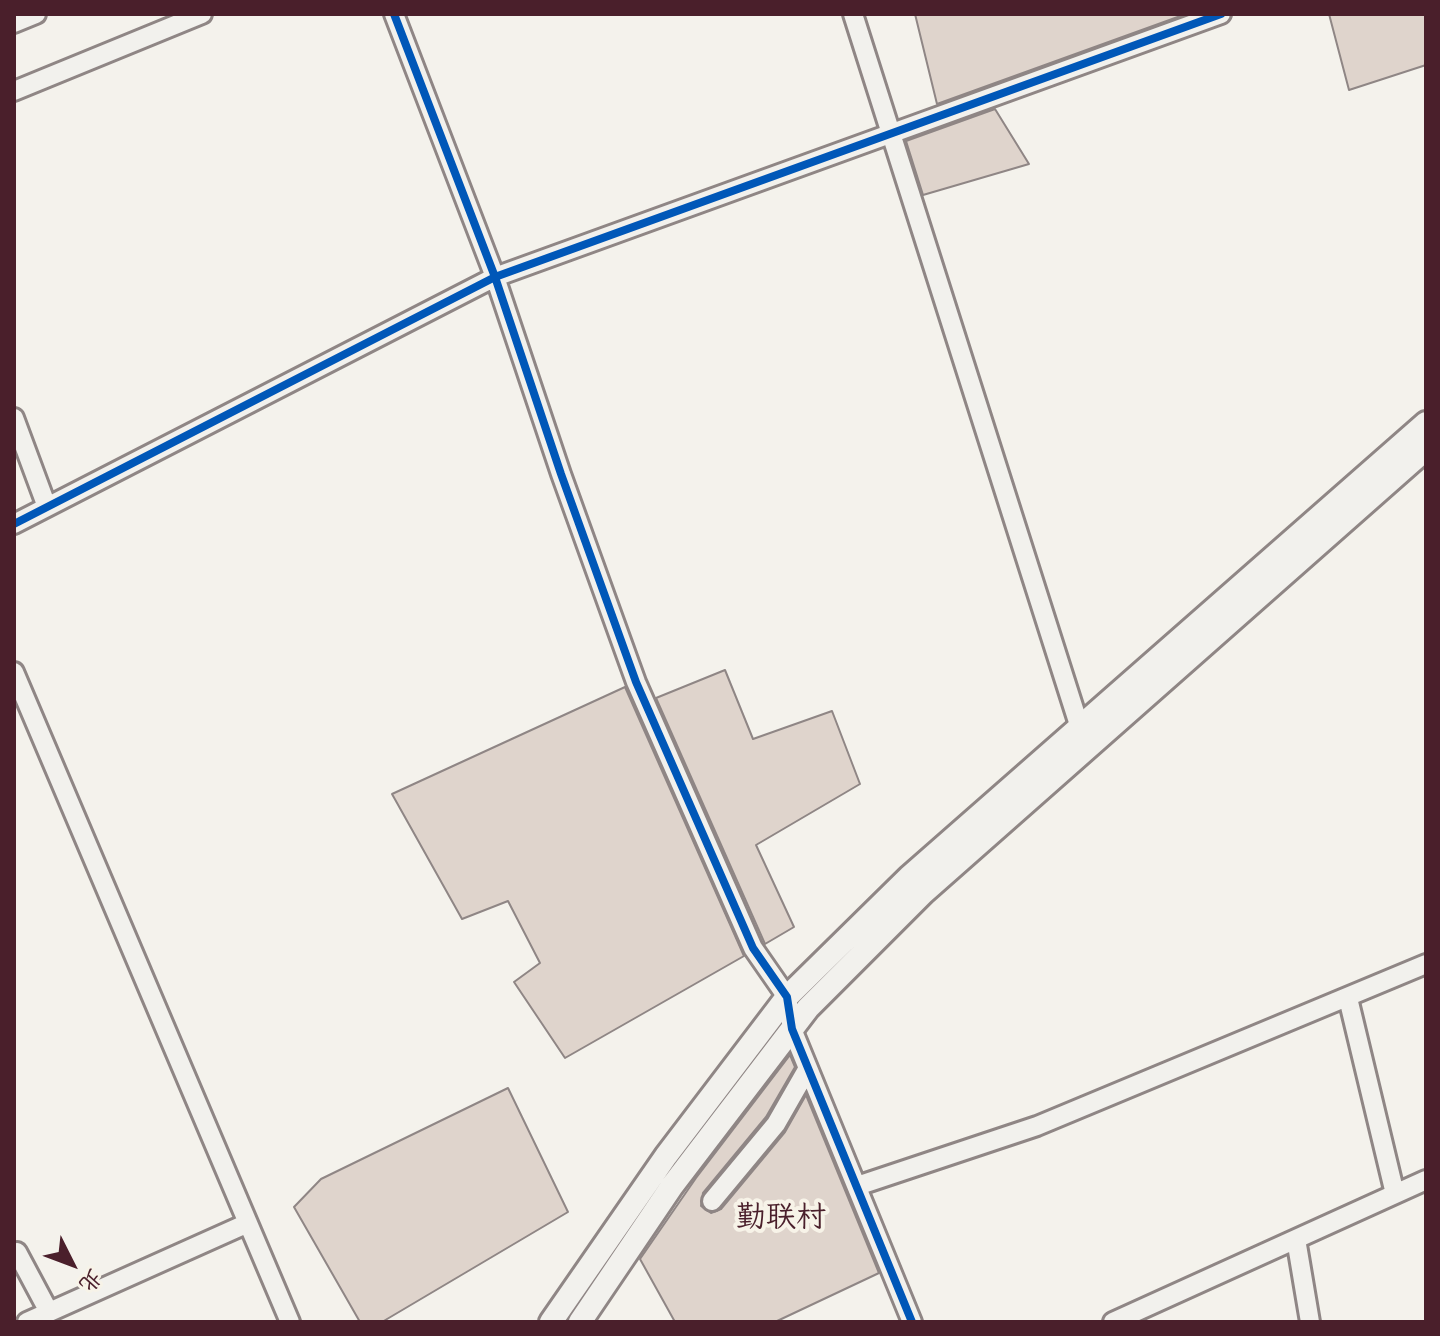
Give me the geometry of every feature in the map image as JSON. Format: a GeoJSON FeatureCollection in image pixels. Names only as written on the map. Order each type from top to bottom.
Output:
{"type":"FeatureCollection","features":[{"type":"Feature","properties":{"kind":"main road"},"geometry":{"type":"LineString","coordinates":[[551,1322],[666,1156],[787,997],[909,877],[1426,423]]}},
{"type":"Feature","properties":{"kind":"main road"},"geometry":{"type":"LineString","coordinates":[[580,1322],[672,1186],[808,1008],[923,893],[1426,449]]}},
{"type":"Feature","properties":{"kind":"street"},"geometry":{"type":"LineString","coordinates":[[14,23],[36,14]]}},
{"type":"Feature","properties":{"kind":"street"},"geometry":{"type":"LineString","coordinates":[[14,91],[202,14]]}},
{"type":"Feature","properties":{"kind":"street"},"geometry":{"type":"LineString","coordinates":[[394,14],[495,277],[561,474],[636,682],[753,948],[787,997],[792,1029],[912,1322]]}},
{"type":"Feature","properties":{"kind":"street"},"geometry":{"type":"LineString","coordinates":[[853,14],[1080,728]]}},
{"type":"Feature","properties":{"kind":"street"},"geometry":{"type":"LineString","coordinates":[[14,524],[495,277],[1221,14]]}},
{"type":"Feature","properties":{"kind":"street"},"geometry":{"type":"LineString","coordinates":[[14,418],[47,507]]}},
{"type":"Feature","properties":{"kind":"street"},"geometry":{"type":"LineString","coordinates":[[14,672],[290,1322]]}},
{"type":"Feature","properties":{"kind":"street"},"geometry":{"type":"LineString","coordinates":[[857,1186],[1037,1126],[1426,964]]}},
{"type":"Feature","properties":{"kind":"street"},"geometry":{"type":"LineString","coordinates":[[1348,998],[1395,1194]]}},
{"type":"Feature","properties":{"kind":"street"},"geometry":{"type":"LineString","coordinates":[[712,1201],[776,1124],[808,1068]]}},
{"type":"Feature","properties":{"kind":"street"},"geometry":{"type":"LineString","coordinates":[[1113,1322],[1426,1180]]}},
{"type":"Feature","properties":{"kind":"street"},"geometry":{"type":"LineString","coordinates":[[27,1322],[248,1223]]}},
{"type":"Feature","properties":{"kind":"street"},"geometry":{"type":"LineString","coordinates":[[1296,1239],[1310,1322]]}},
{"type":"Feature","properties":{"kind":"street"},"geometry":{"type":"LineString","coordinates":[[14,1253],[17,1252],[49,1312]]}},
{"type":"Feature","properties":{"kind":"building"},"geometry":{"type":"Polygon","coordinates":[[[915,14],[1186,14],[937,104],[915,14]]]}},
{"type":"Feature","properties":{"kind":"building"},"geometry":{"type":"Polygon","coordinates":[[[1329,14],[1426,14],[1426,65],[1349,90],[1329,14]]]}},
{"type":"Feature","properties":{"kind":"building"},"geometry":{"type":"Polygon","coordinates":[[[995,109],[1029,164],[923,195],[906,141],[995,109]]]}},
{"type":"Feature","properties":{"kind":"building"},"geometry":{"type":"Polygon","coordinates":[[[725,670],[753,739],[832,711],[860,784],[756,845],[794,927],[765,944],[656,698],[725,670]]]}},
{"type":"Feature","properties":{"kind":"building"},"geometry":{"type":"Polygon","coordinates":[[[625,687],[744,956],[565,1058],[514,982],[540,963],[508,901],[462,919],[392,794],[625,687]]]}},
{"type":"Feature","properties":{"kind":"building"},"geometry":{"type":"Polygon","coordinates":[[[790,1055],[795,1067],[766,1117],[703,1193],[701,1206],[711,1213],[721,1209],[785,1132],[806,1095],[879,1273],[775,1322],[675,1322],[640,1259],[696,1178],[790,1055]]]}},
{"type":"Feature","properties":{"kind":"building"},"geometry":{"type":"Polygon","coordinates":[[[508,1088],[568,1212],[382,1322],[360,1322],[294,1207],[321,1179],[508,1088]]]}},
{"type":"Feature","properties":{"kind":"cycle path"},"geometry":{"type":"LineString","coordinates":[[394,14],[495,277],[561,474],[636,682],[753,948],[787,997],[792,1029],[912,1322]]}},
{"type":"Feature","properties":{"kind":"cycle path"},"geometry":{"type":"LineString","coordinates":[[14,524],[495,277],[1221,14]]}},
{"type":"Feature","properties":{"kind":"district","name":"勤联村"},"geometry":{"type":"Point","coordinates":[781,1220]}}]}
